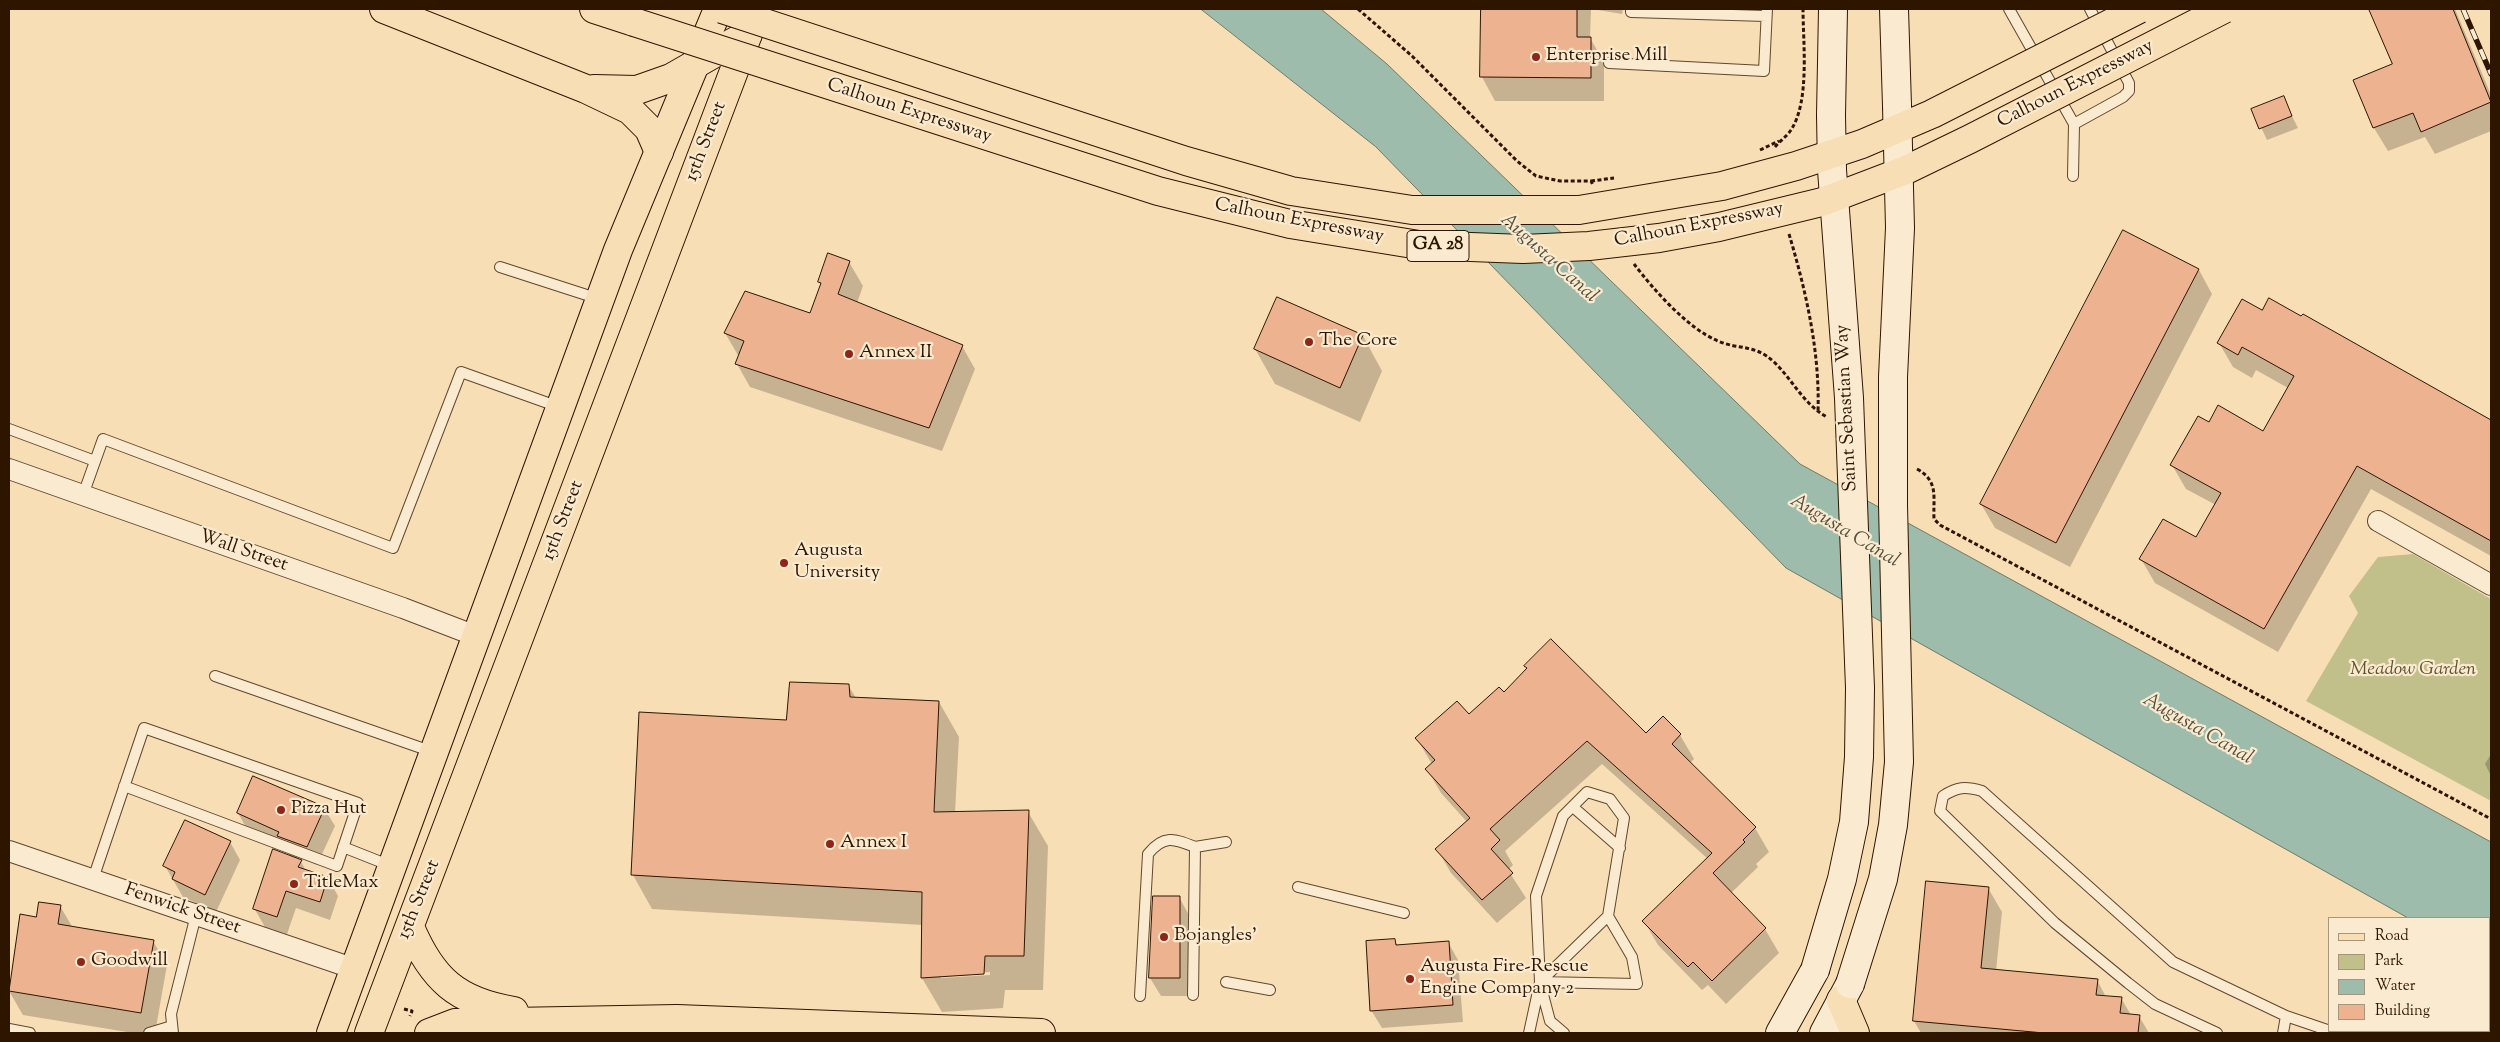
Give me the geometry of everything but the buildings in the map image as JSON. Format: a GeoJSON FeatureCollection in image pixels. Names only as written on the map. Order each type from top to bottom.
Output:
{"type":"FeatureCollection","features":[{"type":"Feature","properties":{"kind":"main road"},"geometry":{"type":"LineString","coordinates":[[384,9],[586,89],[630,110],[649,129],[658,152]]}},
{"type":"Feature","properties":{"kind":"main road","name":"Calhoun Expressway"},"geometry":{"type":"LineString","coordinates":[[594,9],[1158,191],[1290,224],[1419,245],[1523,249],[1589,246],[1659,238],[1719,227],[1822,202],[1906,170],[1970,140],[2224,9]]}},
{"type":"Feature","properties":{"kind":"main road","name":"15th Street"},"geometry":{"type":"LineString","coordinates":[[331,1033],[600,299],[658,152],[718,9]]}},
{"type":"Feature","properties":{"kind":"main road","name":"Calhoun Expressway"},"geometry":{"type":"LineString","coordinates":[[722,9],[1186,161],[1291,191],[1412,210],[1579,210],[1722,186],[1796,166],[1862,144],[1932,114],[2139,9]]}},
{"type":"Feature","properties":{"kind":"main road","name":"15th Street"},"geometry":{"type":"LineString","coordinates":[[369,1033],[745,22],[757,9]]}},
{"type":"Feature","properties":{"kind":"main road","name":"Saint Sebastian Way"},"geometry":{"type":"LineString","coordinates":[[1780,1033],[1815,970],[1844,869],[1854,822],[1859,757],[1860,688],[1849,398],[1832,170],[1833,9]]}},
{"type":"Feature","properties":{"kind":"main road"},"geometry":{"type":"LineString","coordinates":[[1824,1033],[1846,992],[1883,880],[1893,825],[1899,762],[1893,377],[1900,228],[1894,9]]}},
{"type":"Feature","properties":{"kind":"main road"},"geometry":{"type":"LineString","coordinates":[[586,89],[637,90],[671,78],[694,65],[745,22]]}},
{"type":"Feature","properties":{"kind":"main road"},"geometry":{"type":"LineString","coordinates":[[410,927],[422,956],[440,980],[485,1006],[585,1020],[676,1026],[1042,1033]]}},
{"type":"Feature","properties":{"kind":"main road"},"geometry":{"type":"LineString","coordinates":[[1846,992],[1855,1033]]}},
{"type":"Feature","properties":{"kind":"main road"},"geometry":{"type":"LineString","coordinates":[[419,1025],[585,1020]]}},
{"type":"Feature","properties":{"kind":"street","name":"Wall Street"},"geometry":{"type":"LineString","coordinates":[[9,470],[476,636]]}},
{"type":"Feature","properties":{"kind":"street"},"geometry":{"type":"LineString","coordinates":[[2378,521],[2491,585]]}},
{"type":"Feature","properties":{"kind":"street","name":"Fenwick Street"},"geometry":{"type":"LineString","coordinates":[[9,850],[355,970]]}},
{"type":"Feature","properties":{"kind":"lane"},"geometry":{"type":"LineString","coordinates":[[1609,63],[1764,71],[1766,12],[1631,12],[1631,9]]}},
{"type":"Feature","properties":{"kind":"lane"},"geometry":{"type":"LineString","coordinates":[[2009,9],[2074,124],[2073,176]]}},
{"type":"Feature","properties":{"kind":"lane"},"geometry":{"type":"LineString","coordinates":[[2074,124],[2123,97],[2128,91],[2129,83],[2090,9]]}},
{"type":"Feature","properties":{"kind":"lane"},"geometry":{"type":"LineString","coordinates":[[500,267],[600,299]]}},
{"type":"Feature","properties":{"kind":"lane"},"geometry":{"type":"LineString","coordinates":[[83,495],[103,439],[393,548],[461,372],[560,407]]}},
{"type":"Feature","properties":{"kind":"lane"},"geometry":{"type":"LineString","coordinates":[[9,429],[95,461]]}},
{"type":"Feature","properties":{"kind":"lane"},"geometry":{"type":"LineString","coordinates":[[216,676],[434,752]]}},
{"type":"Feature","properties":{"kind":"lane"},"geometry":{"type":"LineString","coordinates":[[93,879],[124,786],[144,728],[358,803],[337,866],[124,786]]}},
{"type":"Feature","properties":{"kind":"lane"},"geometry":{"type":"LineString","coordinates":[[2217,1033],[2156,1004],[2055,923],[1940,811],[1943,796],[1955,788],[1967,786],[1982,791],[2173,962],[2286,1016],[2328,1030]]}},
{"type":"Feature","properties":{"kind":"lane"},"geometry":{"type":"LineString","coordinates":[[1529,1033],[1540,982],[1608,916],[1624,818],[1610,799],[1587,792],[1563,816],[1536,896],[1540,982],[1550,1021],[1564,1033]]}},
{"type":"Feature","properties":{"kind":"lane"},"geometry":{"type":"LineString","coordinates":[[1573,807],[1620,848]]}},
{"type":"Feature","properties":{"kind":"lane"},"geometry":{"type":"LineString","coordinates":[[1140,996],[1148,854],[1156,843],[1169,839],[1196,847],[1226,842]]}},
{"type":"Feature","properties":{"kind":"lane"},"geometry":{"type":"LineString","coordinates":[[343,847],[392,867]]}},
{"type":"Feature","properties":{"kind":"lane"},"geometry":{"type":"LineString","coordinates":[[1193,995],[1196,847]]}},
{"type":"Feature","properties":{"kind":"lane"},"geometry":{"type":"LineString","coordinates":[[1298,887],[1404,913]]}},
{"type":"Feature","properties":{"kind":"lane"},"geometry":{"type":"LineString","coordinates":[[149,1033],[173,1030],[171,1014],[196,915]]}},
{"type":"Feature","properties":{"kind":"lane"},"geometry":{"type":"LineString","coordinates":[[1540,982],[1637,984],[1632,956],[1608,916]]}},
{"type":"Feature","properties":{"kind":"lane"},"geometry":{"type":"LineString","coordinates":[[1226,982],[1270,990]]}},
{"type":"Feature","properties":{"kind":"lane"},"geometry":{"type":"LineString","coordinates":[[2283,1033],[2286,1016]]}},
{"type":"Feature","properties":{"kind":"lane"},"geometry":{"type":"LineString","coordinates":[[9,1029],[30,1033]]}},
{"type":"Feature","properties":{"kind":"path"},"geometry":{"type":"LineString","coordinates":[[1758,151],[1780,141]]}},
{"type":"Feature","properties":{"kind":"path"},"geometry":{"type":"LineString","coordinates":[[1591,181],[1619,178]]}},
{"type":"Feature","properties":{"kind":"path"},"geometry":{"type":"LineString","coordinates":[[404,1009],[412,1011],[419,1025]]}},
{"type":"Feature","properties":{"kind":"green space","name":"Meadow Garden"},"geometry":{"type":"Polygon","coordinates":[[[2413,554],[2491,599],[2491,801],[2306,701],[2358,613],[2349,596],[2378,557],[2413,554]]]}},
{"type":"Feature","properties":{"kind":"water","name":"Augusta Canal"},"geometry":{"type":"Polygon","coordinates":[[[1201,9],[1321,9],[1387,64],[1800,464],[2491,842],[2491,965],[2490,917],[2406,917],[1786,568],[1376,147],[1201,9]]]}},
{"type":"Feature","properties":{"kind":"railway"},"geometry":{"type":"LineString","coordinates":[[2463,9],[2491,74]]}},
{"type":"Feature","properties":{"kind":"place","name":"Enterprise Mill"},"geometry":{"type":"Point","coordinates":[1536,57]}},
{"type":"Feature","properties":{"kind":"place","name":"The Core"},"geometry":{"type":"Point","coordinates":[1309,342]}},
{"type":"Feature","properties":{"kind":"place","name":"Annex II"},"geometry":{"type":"Point","coordinates":[849,354]}},
{"type":"Feature","properties":{"kind":"place","name":"Augusta University"},"geometry":{"type":"Point","coordinates":[784,563]}},
{"type":"Feature","properties":{"kind":"place","name":"Pizza Hut"},"geometry":{"type":"Point","coordinates":[281,810]}},
{"type":"Feature","properties":{"kind":"place","name":"Annex I"},"geometry":{"type":"Point","coordinates":[830,844]}},
{"type":"Feature","properties":{"kind":"place","name":"TitleMax"},"geometry":{"type":"Point","coordinates":[294,884]}},
{"type":"Feature","properties":{"kind":"place","name":"Bojangles'"},"geometry":{"type":"Point","coordinates":[1164,937]}},
{"type":"Feature","properties":{"kind":"place","name":"Goodwill"},"geometry":{"type":"Point","coordinates":[81,962]}},
{"type":"Feature","properties":{"kind":"place","name":"Augusta Fire-Rescue Engine Company 2"},"geometry":{"type":"Point","coordinates":[1410,979]}}]}
